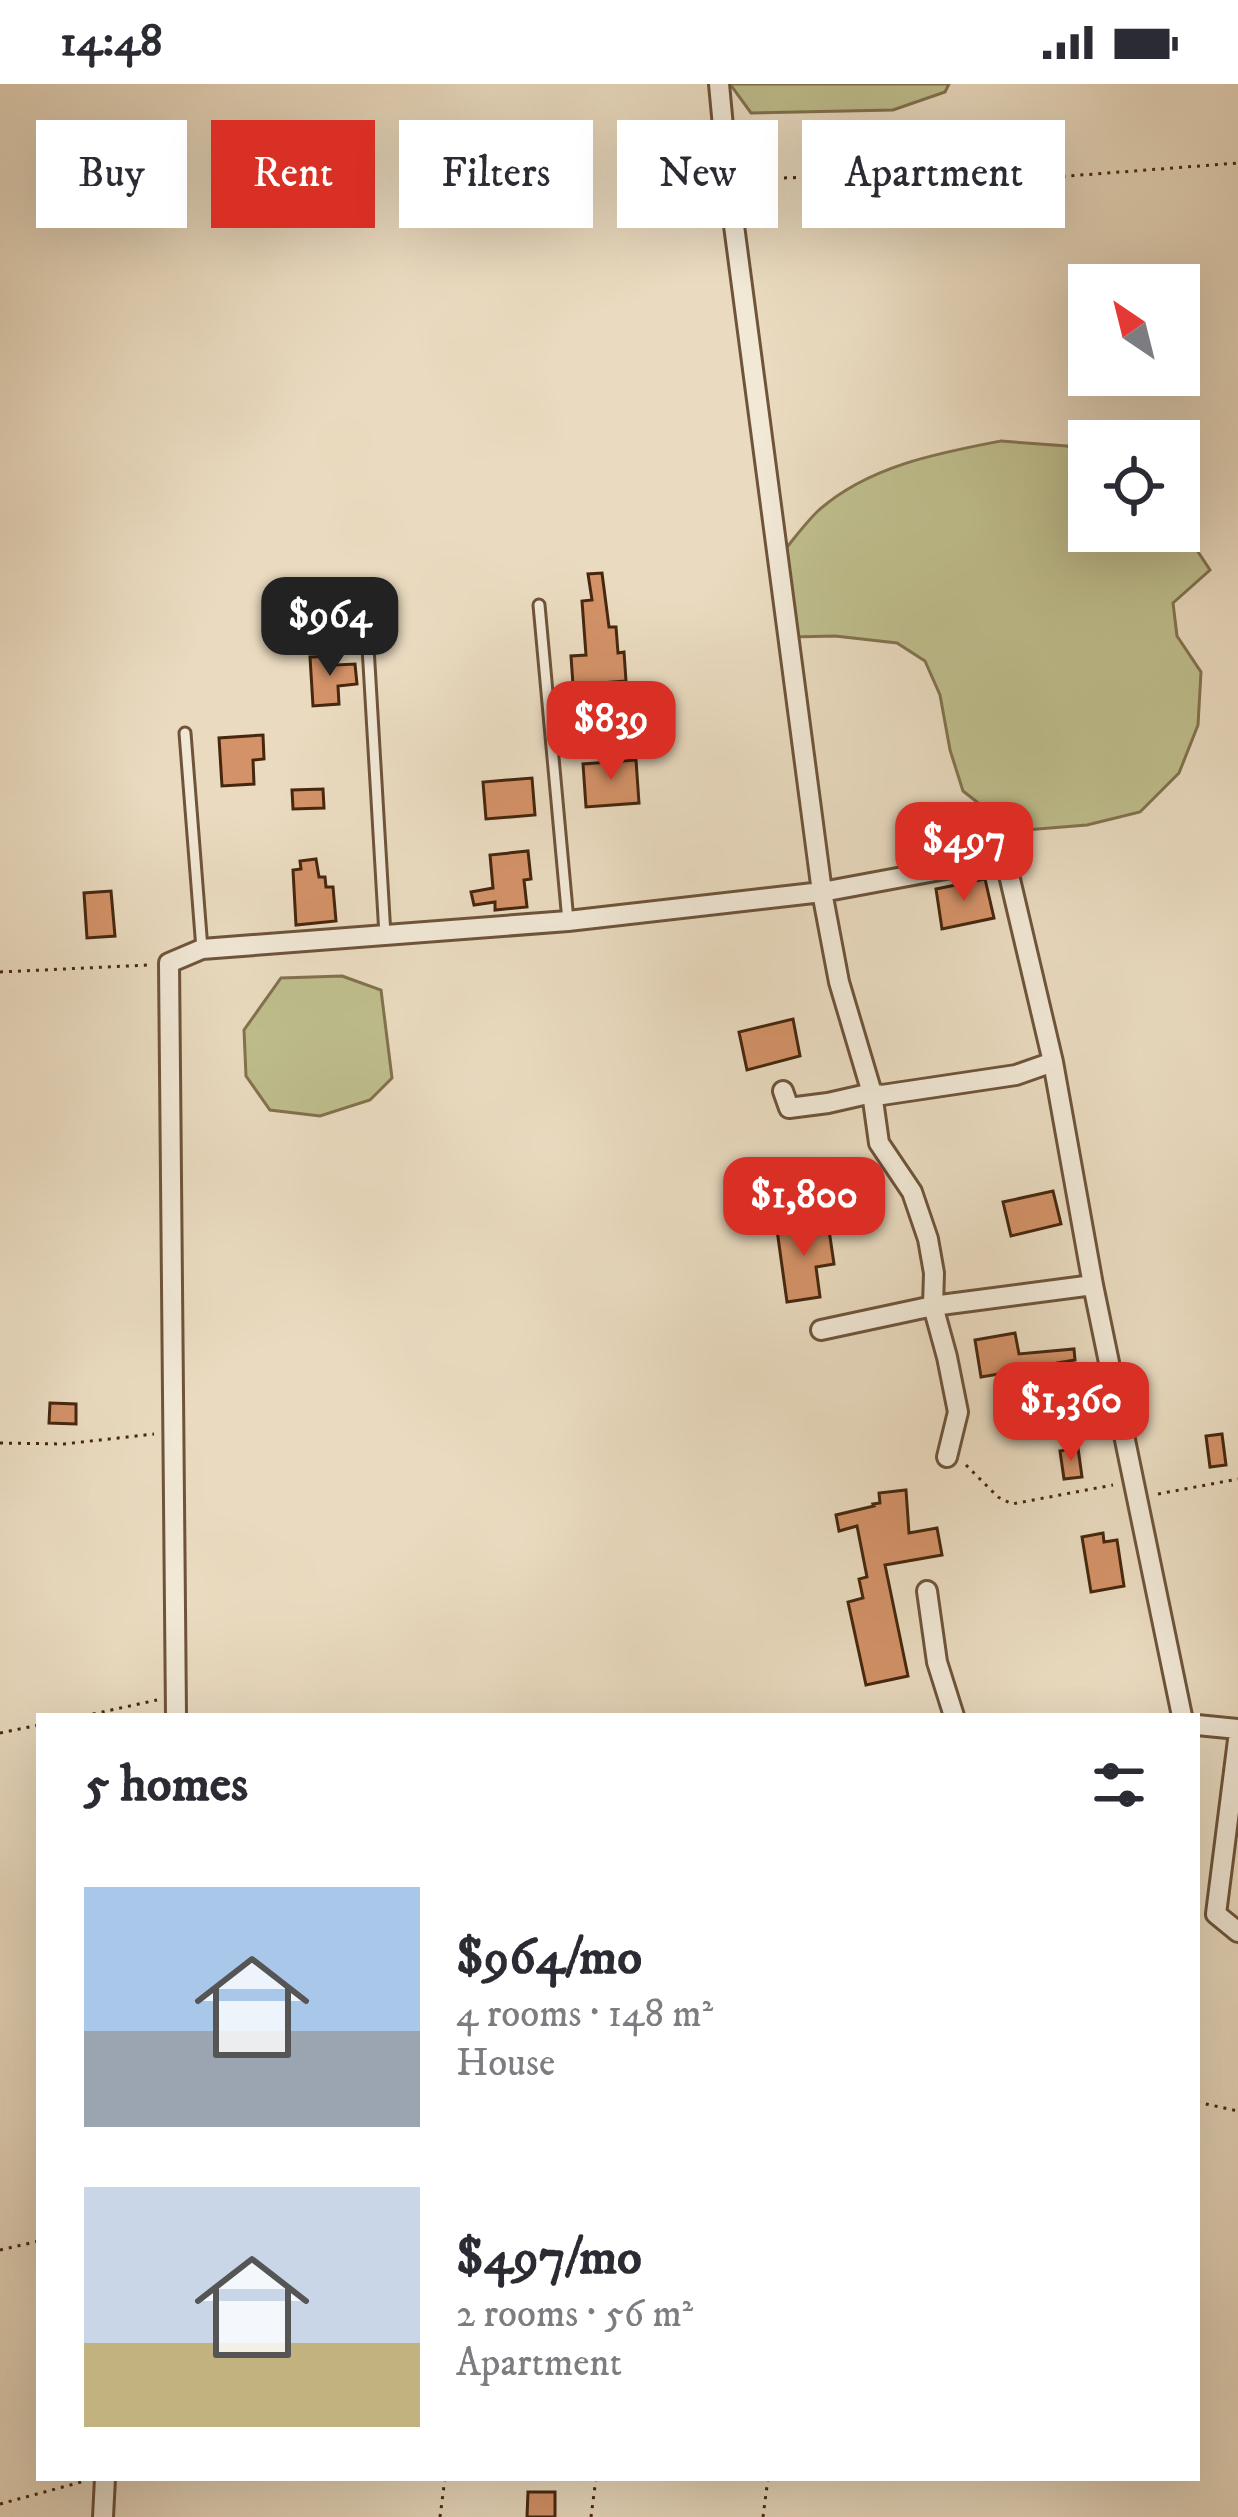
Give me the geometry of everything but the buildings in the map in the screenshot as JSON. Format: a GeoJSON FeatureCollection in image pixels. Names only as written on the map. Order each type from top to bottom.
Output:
{"type":"FeatureCollection","features":[{"type":"Feature","properties":{"kind":"street"},"geometry":{"type":"LineString","coordinates":[[719,84],[722,120]]}},
{"type":"Feature","properties":{"kind":"street"},"geometry":{"type":"LineString","coordinates":[[734,228],[822,892],[839,982],[872,1093],[879,1143],[912,1192],[928,1240],[933,1306],[958,1412],[947,1457]]}},
{"type":"Feature","properties":{"kind":"street"},"geometry":{"type":"LineString","coordinates":[[176,1706],[169,963],[202,949],[568,921],[822,892],[1005,858],[1053,1062],[1093,1285],[1181,1713]]}},
{"type":"Feature","properties":{"kind":"street"},"geometry":{"type":"LineString","coordinates":[[783,1091],[788,1108],[1016,1075],[1053,1062]]}},
{"type":"Feature","properties":{"kind":"street"},"geometry":{"type":"LineString","coordinates":[[821,1330],[933,1306],[1093,1285]]}},
{"type":"Feature","properties":{"kind":"street"},"geometry":{"type":"LineString","coordinates":[[927,1591],[937,1662],[953,1713]]}},
{"type":"Feature","properties":{"kind":"street"},"geometry":{"type":"LineString","coordinates":[[1200,1725],[1238,1729]]}},
{"type":"Feature","properties":{"kind":"street"},"geometry":{"type":"LineString","coordinates":[[1238,1740],[1216,1914],[1238,1932]]}},
{"type":"Feature","properties":{"kind":"street"},"geometry":{"type":"LineString","coordinates":[[103,2517],[105,2481]]}},
{"type":"Feature","properties":{"kind":"lane"},"geometry":{"type":"LineString","coordinates":[[539,605],[568,921]]}},
{"type":"Feature","properties":{"kind":"lane"},"geometry":{"type":"LineString","coordinates":[[368,647],[385,935]]}},
{"type":"Feature","properties":{"kind":"lane"},"geometry":{"type":"LineString","coordinates":[[185,733],[202,949]]}},
{"type":"Feature","properties":{"kind":"path"},"geometry":{"type":"LineString","coordinates":[[778,178],[951,184],[1238,163]]}},
{"type":"Feature","properties":{"kind":"path"},"geometry":{"type":"LineString","coordinates":[[0,972],[169,963]]}},
{"type":"Feature","properties":{"kind":"path"},"geometry":{"type":"LineString","coordinates":[[0,1443],[64,1444],[172,1432]]}},
{"type":"Feature","properties":{"kind":"path"},"geometry":{"type":"LineString","coordinates":[[947,1457],[961,1460],[998,1497],[1012,1504],[1118,1484],[1160,1495],[1238,1479]]}},
{"type":"Feature","properties":{"kind":"path"},"geometry":{"type":"LineString","coordinates":[[112,1713],[176,1706]]}},
{"type":"Feature","properties":{"kind":"path"},"geometry":{"type":"LineString","coordinates":[[0,1733],[36,1726]]}},
{"type":"Feature","properties":{"kind":"path"},"geometry":{"type":"LineString","coordinates":[[1200,2103],[1238,2111]]}},
{"type":"Feature","properties":{"kind":"path"},"geometry":{"type":"LineString","coordinates":[[0,2250],[36,2242]]}},
{"type":"Feature","properties":{"kind":"path"},"geometry":{"type":"LineString","coordinates":[[0,2504],[84,2481]]}},
{"type":"Feature","properties":{"kind":"path"},"geometry":{"type":"LineString","coordinates":[[440,2517],[445,2481]]}},
{"type":"Feature","properties":{"kind":"path"},"geometry":{"type":"LineString","coordinates":[[591,2517],[596,2481]]}},
{"type":"Feature","properties":{"kind":"path"},"geometry":{"type":"LineString","coordinates":[[764,2517],[768,2481]]}},
{"type":"Feature","properties":{"kind":"shaded area"},"geometry":{"type":"Polygon","coordinates":[[[730,84],[949,84],[945,92],[893,110],[751,113],[730,84]]]}},
{"type":"Feature","properties":{"kind":"shaded area"},"geometry":{"type":"Polygon","coordinates":[[[1001,441],[1067,446],[1068,552],[1198,552],[1210,570],[1173,603],[1177,636],[1201,672],[1198,725],[1179,773],[1140,812],[1087,825],[1014,831],[963,791],[940,695],[925,661],[897,643],[793,637],[782,553],[819,510],[839,495],[882,472],[1001,441]]]}},
{"type":"Feature","properties":{"kind":"shaded area"},"geometry":{"type":"Polygon","coordinates":[[[342,976],[381,990],[392,1078],[370,1100],[320,1116],[270,1110],[246,1076],[244,1030],[281,978],[342,976]]]}}]}
